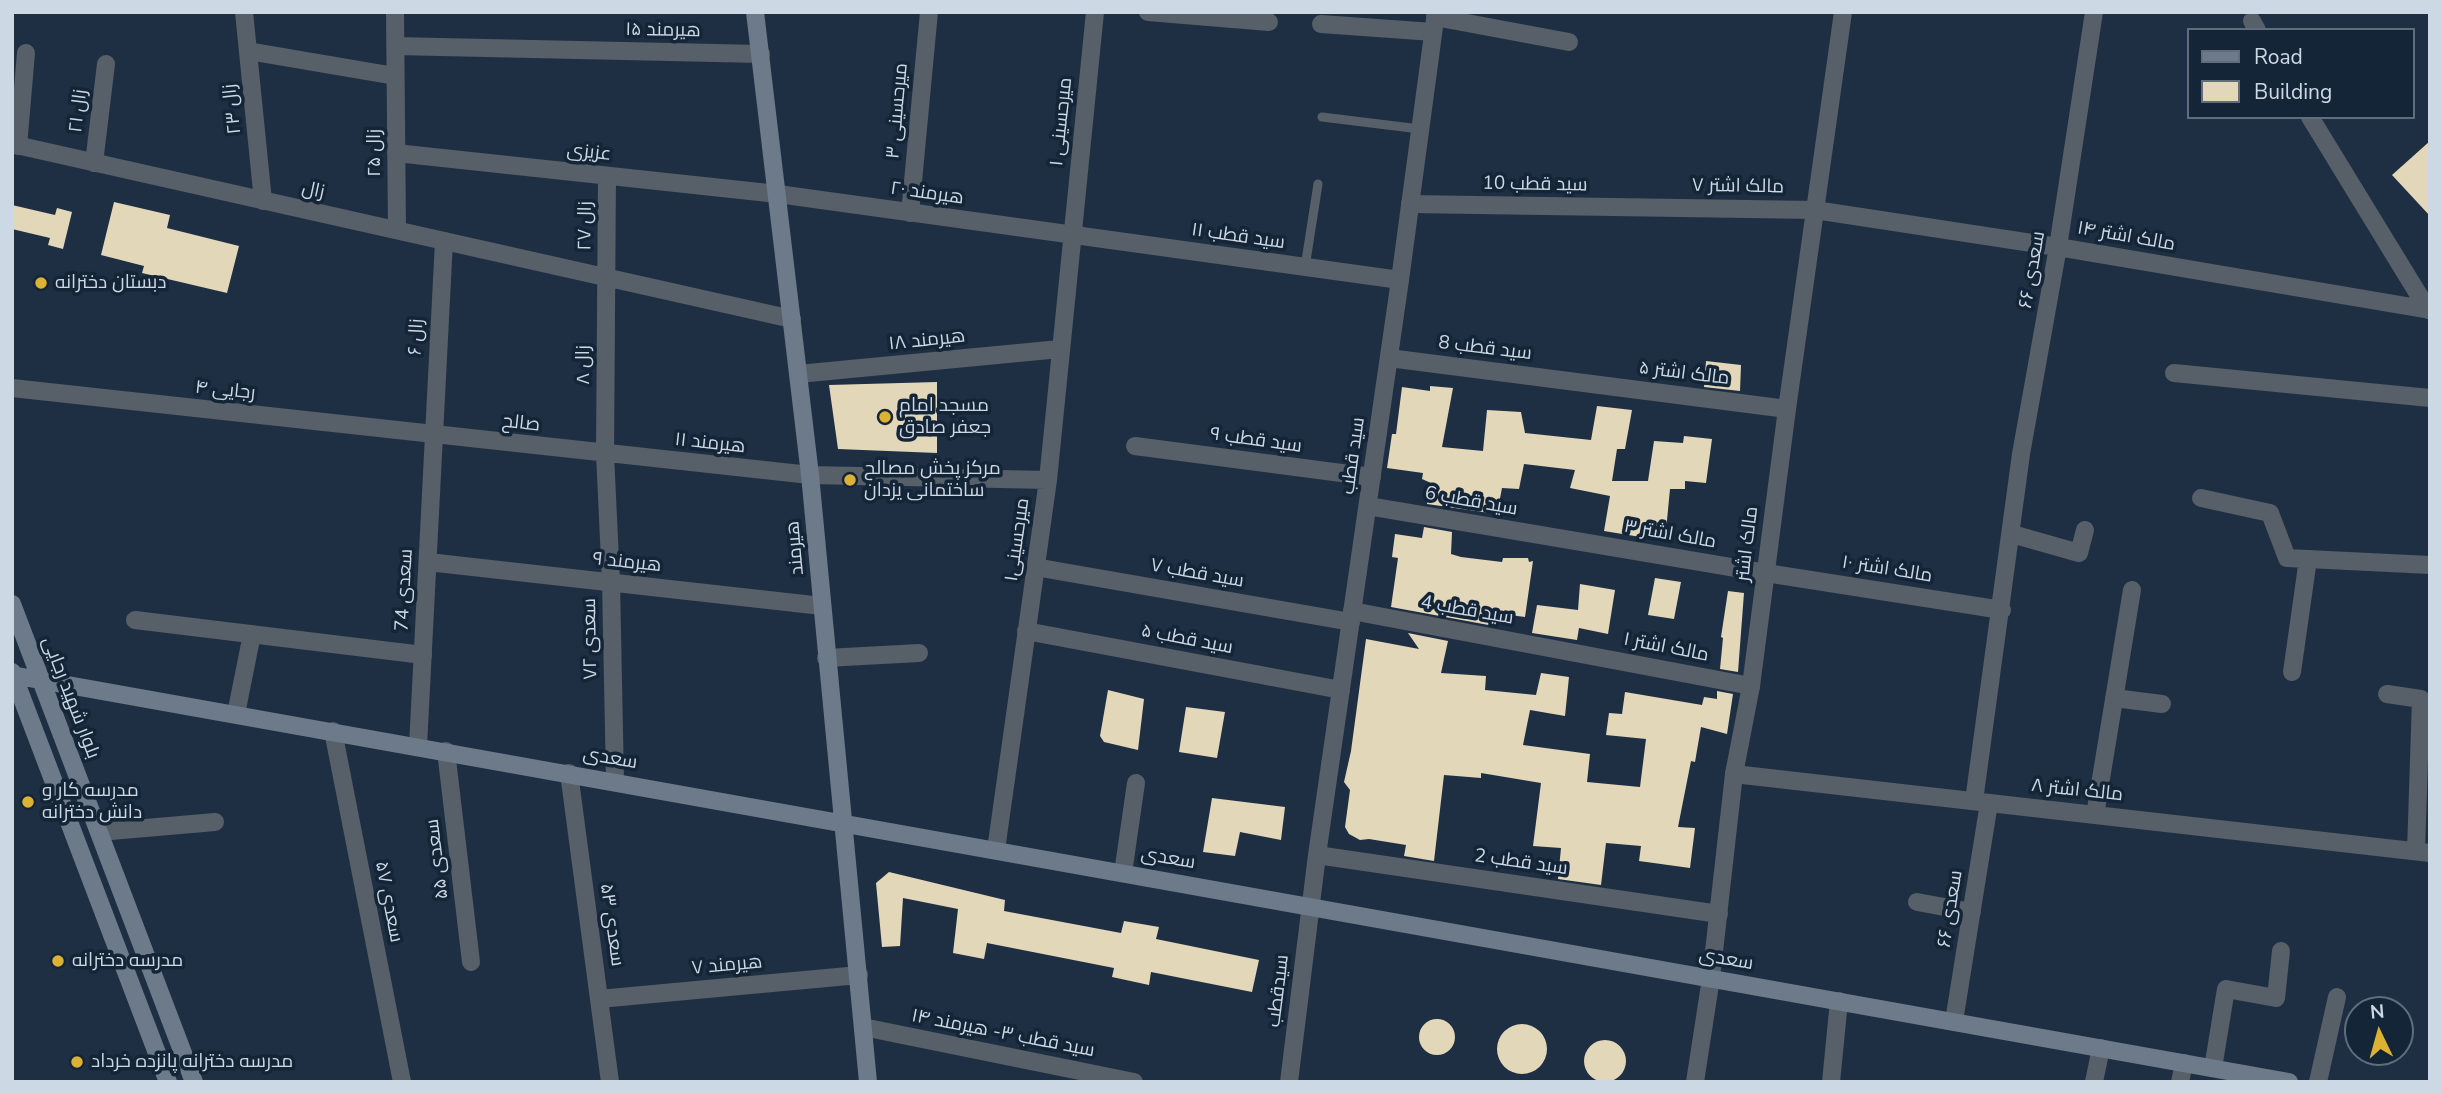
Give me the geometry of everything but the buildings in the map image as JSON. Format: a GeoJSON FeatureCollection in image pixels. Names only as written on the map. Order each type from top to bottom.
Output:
{"type":"FeatureCollection","features":[{"type":"Feature","properties":{"kind":"main road","name":"هیرمند"},"geometry":{"type":"LineString","coordinates":[[755,12],[810,475],[868,1082]]}},
{"type":"Feature","properties":{"kind":"main road","name":"بلوار شهید رجایی"},"geometry":{"type":"LineString","coordinates":[[12,604],[194,1082]]}},
{"type":"Feature","properties":{"kind":"main road","name":"سعدی"},"geometry":{"type":"LineString","coordinates":[[13,674],[2289,1082]]}},
{"type":"Feature","properties":{"kind":"main road"},"geometry":{"type":"LineString","coordinates":[[13,674],[169,1082]]}},
{"type":"Feature","properties":{"kind":"street","name":"زال ۲۳"},"geometry":{"type":"LineString","coordinates":[[244,12],[263,201]]}},
{"type":"Feature","properties":{"kind":"street","name":"زال ۲۵"},"geometry":{"type":"LineString","coordinates":[[396,12],[397,230]]}},
{"type":"Feature","properties":{"kind":"street","name":"میرحسینی ۳"},"geometry":{"type":"LineString","coordinates":[[910,213],[929,12]]}},
{"type":"Feature","properties":{"kind":"street","name":"میرحسینی ۱"},"geometry":{"type":"LineString","coordinates":[[1071,236],[1095,12]]}},
{"type":"Feature","properties":{"kind":"street"},"geometry":{"type":"LineString","coordinates":[[1148,12],[1269,22]]}},
{"type":"Feature","properties":{"kind":"street","name":"مالک اشتر"},"geometry":{"type":"LineString","coordinates":[[1695,1082],[1711,978],[1734,774],[1751,686],[1843,12]]}},
{"type":"Feature","properties":{"kind":"street","name":"سعدی ۶۶"},"geometry":{"type":"LineString","coordinates":[[1954,1021],[1972,912],[2002,610],[2021,454],[2059,247],[2094,12]]}},
{"type":"Feature","properties":{"kind":"street"},"geometry":{"type":"LineString","coordinates":[[1321,24],[1435,21],[1569,42]]}},
{"type":"Feature","properties":{"kind":"street","name":"سید قطب"},"geometry":{"type":"LineString","coordinates":[[1310,906],[1435,21]]}},
{"type":"Feature","properties":{"kind":"street","name":"هیرمند ۱۵"},"geometry":{"type":"LineString","coordinates":[[396,46],[761,54]]}},
{"type":"Feature","properties":{"kind":"street"},"geometry":{"type":"LineString","coordinates":[[248,51],[395,76]]}},
{"type":"Feature","properties":{"kind":"street"},"geometry":{"type":"LineString","coordinates":[[15,145],[26,53]]}},
{"type":"Feature","properties":{"kind":"street","name":"زال ۲۱"},"geometry":{"type":"LineString","coordinates":[[94,163],[106,64]]}},
{"type":"Feature","properties":{"kind":"street"},"geometry":{"type":"LineString","coordinates":[[2311,119],[2429,310]]}},
{"type":"Feature","properties":{"kind":"street","name":"زال"},"geometry":{"type":"LineString","coordinates":[[15,145],[792,319]]}},
{"type":"Feature","properties":{"kind":"street","name":"عزیزی"},"geometry":{"type":"LineString","coordinates":[[396,153],[778,194]]}},
{"type":"Feature","properties":{"kind":"street","name":"زال ۲۷"},"geometry":{"type":"LineString","coordinates":[[606,277],[607,176]]}},
{"type":"Feature","properties":{"kind":"street","name":"هیرمند ۲۰"},"geometry":{"type":"LineString","coordinates":[[778,194],[1071,236]]}},
{"type":"Feature","properties":{"kind":"street","name":"سید قطب 10"},"geometry":{"type":"LineString","coordinates":[[1410,204],[1659,207]]}},
{"type":"Feature","properties":{"kind":"street","name":"مالک اشتر ۷"},"geometry":{"type":"LineString","coordinates":[[1659,207],[1815,210]]}},
{"type":"Feature","properties":{"kind":"street","name":"مالک اشتر ۱۴"},"geometry":{"type":"LineString","coordinates":[[1815,210],[2059,247],[2429,310]]}},
{"type":"Feature","properties":{"kind":"street","name":"سید قطب ۱۱"},"geometry":{"type":"LineString","coordinates":[[1071,236],[1400,280]]}},
{"type":"Feature","properties":{"kind":"street","name":"میرحسینی۱"},"geometry":{"type":"LineString","coordinates":[[996,850],[1048,480],[1071,236]]}},
{"type":"Feature","properties":{"kind":"street","name":"زال ۶"},"geometry":{"type":"LineString","coordinates":[[433,436],[444,241]]}},
{"type":"Feature","properties":{"kind":"street","name":"زال ۸"},"geometry":{"type":"LineString","coordinates":[[605,454],[606,277]]}},
{"type":"Feature","properties":{"kind":"street","name":"هیرمند ۱۸"},"geometry":{"type":"LineString","coordinates":[[798,374],[1060,349]]}},
{"type":"Feature","properties":{"kind":"street","name":"سید قطب 8"},"geometry":{"type":"LineString","coordinates":[[1389,358],[1575,381]]}},
{"type":"Feature","properties":{"kind":"street"},"geometry":{"type":"LineString","coordinates":[[2174,373],[2430,398]]}},
{"type":"Feature","properties":{"kind":"street","name":"مالک اشتر ۵"},"geometry":{"type":"LineString","coordinates":[[1575,381],[1787,409]]}},
{"type":"Feature","properties":{"kind":"street","name":"رجایی ۴"},"geometry":{"type":"LineString","coordinates":[[12,388],[433,436]]}},
{"type":"Feature","properties":{"kind":"street","name":"صالح"},"geometry":{"type":"LineString","coordinates":[[433,436],[605,454]]}},
{"type":"Feature","properties":{"kind":"street","name":"سعدی 74"},"geometry":{"type":"LineString","coordinates":[[418,746],[433,436]]}},
{"type":"Feature","properties":{"kind":"street","name":"سید قطب ۹"},"geometry":{"type":"LineString","coordinates":[[1135,446],[1372,477]]}},
{"type":"Feature","properties":{"kind":"street","name":"هیرمند ۱۱"},"geometry":{"type":"LineString","coordinates":[[605,454],[810,475],[1048,480]]}},
{"type":"Feature","properties":{"kind":"street","name":"سعدی ۷۲"},"geometry":{"type":"LineString","coordinates":[[605,454],[615,781]]}},
{"type":"Feature","properties":{"kind":"street"},"geometry":{"type":"LineString","coordinates":[[2201,498],[2270,513],[2287,558],[2430,565]]}},
{"type":"Feature","properties":{"kind":"street","name":"سید قطب 6"},"geometry":{"type":"LineString","coordinates":[[1368,506],[1567,539]]}},
{"type":"Feature","properties":{"kind":"street"},"geometry":{"type":"LineString","coordinates":[[2012,534],[2079,553],[2085,530]]}},
{"type":"Feature","properties":{"kind":"street","name":"مالک اشتر ۳"},"geometry":{"type":"LineString","coordinates":[[1567,539],[1766,573]]}},
{"type":"Feature","properties":{"kind":"street"},"geometry":{"type":"LineString","coordinates":[[2292,672],[2308,559]]}},
{"type":"Feature","properties":{"kind":"street","name":"هیرمند ۹"},"geometry":{"type":"LineString","coordinates":[[428,562],[822,606]]}},
{"type":"Feature","properties":{"kind":"street","name":"سید قطب ۷"},"geometry":{"type":"LineString","coordinates":[[1035,567],[1352,616]]}},
{"type":"Feature","properties":{"kind":"street","name":"مالک اشتر ۱۰"},"geometry":{"type":"LineString","coordinates":[[1766,573],[2002,610]]}},
{"type":"Feature","properties":{"kind":"street"},"geometry":{"type":"LineString","coordinates":[[2095,815],[2132,590]]}},
{"type":"Feature","properties":{"kind":"street","name":"سید قطب 4"},"geometry":{"type":"LineString","coordinates":[[1352,616],[1573,652]]}},
{"type":"Feature","properties":{"kind":"street"},"geometry":{"type":"LineString","coordinates":[[135,620],[423,655]]}},
{"type":"Feature","properties":{"kind":"street","name":"سید قطب ۵"},"geometry":{"type":"LineString","coordinates":[[1026,631],[1341,690]]}},
{"type":"Feature","properties":{"kind":"street"},"geometry":{"type":"LineString","coordinates":[[236,714],[252,634]]}},
{"type":"Feature","properties":{"kind":"street","name":"مالک اشتر ۱"},"geometry":{"type":"LineString","coordinates":[[1573,652],[1751,686]]}},
{"type":"Feature","properties":{"kind":"street"},"geometry":{"type":"LineString","coordinates":[[826,658],[919,653]]}},
{"type":"Feature","properties":{"kind":"street"},"geometry":{"type":"LineString","coordinates":[[2387,694],[2421,699],[2423,852]]}},
{"type":"Feature","properties":{"kind":"street"},"geometry":{"type":"LineString","coordinates":[[2114,698],[2162,704]]}},
{"type":"Feature","properties":{"kind":"street","name":"سعدی ۵۷"},"geometry":{"type":"LineString","coordinates":[[333,731],[402,1082]]}},
{"type":"Feature","properties":{"kind":"street","name":"سعدی ۵۵"},"geometry":{"type":"LineString","coordinates":[[446,751],[471,962]]}},
{"type":"Feature","properties":{"kind":"street","name":"سعدی ۵۳"},"geometry":{"type":"LineString","coordinates":[[569,773],[610,1082]]}},
{"type":"Feature","properties":{"kind":"street","name":"مالک اشتر ۸"},"geometry":{"type":"LineString","coordinates":[[1734,774],[2423,852]]}},
{"type":"Feature","properties":{"kind":"street"},"geometry":{"type":"LineString","coordinates":[[1124,873],[1136,783]]}},
{"type":"Feature","properties":{"kind":"street"},"geometry":{"type":"LineString","coordinates":[[99,832],[215,822]]}},
{"type":"Feature","properties":{"kind":"street","name":"سید قطب 2"},"geometry":{"type":"LineString","coordinates":[[1317,855],[1718,914]]}},
{"type":"Feature","properties":{"kind":"street"},"geometry":{"type":"LineString","coordinates":[[1917,902],[1972,912]]}},
{"type":"Feature","properties":{"kind":"street","name":"سیدقطب"},"geometry":{"type":"LineString","coordinates":[[1289,1082],[1310,906]]}},
{"type":"Feature","properties":{"kind":"street"},"geometry":{"type":"LineString","coordinates":[[2213,1068],[2226,989],[2276,998],[2281,951]]}},
{"type":"Feature","properties":{"kind":"street","name":"هیرمند ۷"},"geometry":{"type":"LineString","coordinates":[[599,999],[859,975]]}},
{"type":"Feature","properties":{"kind":"street"},"geometry":{"type":"LineString","coordinates":[[2318,1082],[2337,996]]}},
{"type":"Feature","properties":{"kind":"street"},"geometry":{"type":"LineString","coordinates":[[1831,1082],[1839,1001]]}},
{"type":"Feature","properties":{"kind":"street","name":"سید قطب ۳- هیرمند ۱۴"},"geometry":{"type":"LineString","coordinates":[[863,1027],[1135,1082]]}},
{"type":"Feature","properties":{"kind":"street"},"geometry":{"type":"LineString","coordinates":[[2094,1082],[2101,1048]]}},
{"type":"Feature","properties":{"kind":"street"},"geometry":{"type":"LineString","coordinates":[[2180,1082],[2184,1063]]}},
{"type":"Feature","properties":{"kind":"lane"},"geometry":{"type":"LineString","coordinates":[[1322,117],[1420,129]]}},
{"type":"Feature","properties":{"kind":"lane"},"geometry":{"type":"LineString","coordinates":[[1305,267],[1318,184]]}},
{"type":"Feature","properties":{"kind":"place","name":"دبستان دخترانه"},"geometry":{"type":"Point","coordinates":[41,283]}},
{"type":"Feature","properties":{"kind":"place","name":"مسجد امام جعفر صادق"},"geometry":{"type":"Point","coordinates":[885,417]}},
{"type":"Feature","properties":{"kind":"place","name":"مرکز پخش مصالح ساختمانی یزدان"},"geometry":{"type":"Point","coordinates":[850,480]}},
{"type":"Feature","properties":{"kind":"place","name":"مدرسه کار و دانش دخترانه"},"geometry":{"type":"Point","coordinates":[28,802]}},
{"type":"Feature","properties":{"kind":"place","name":"مدرسه دخترانه"},"geometry":{"type":"Point","coordinates":[58,961]}},
{"type":"Feature","properties":{"kind":"place","name":"مدرسه دخترانه پانزده خرداد"},"geometry":{"type":"Point","coordinates":[77,1062]}}]}
